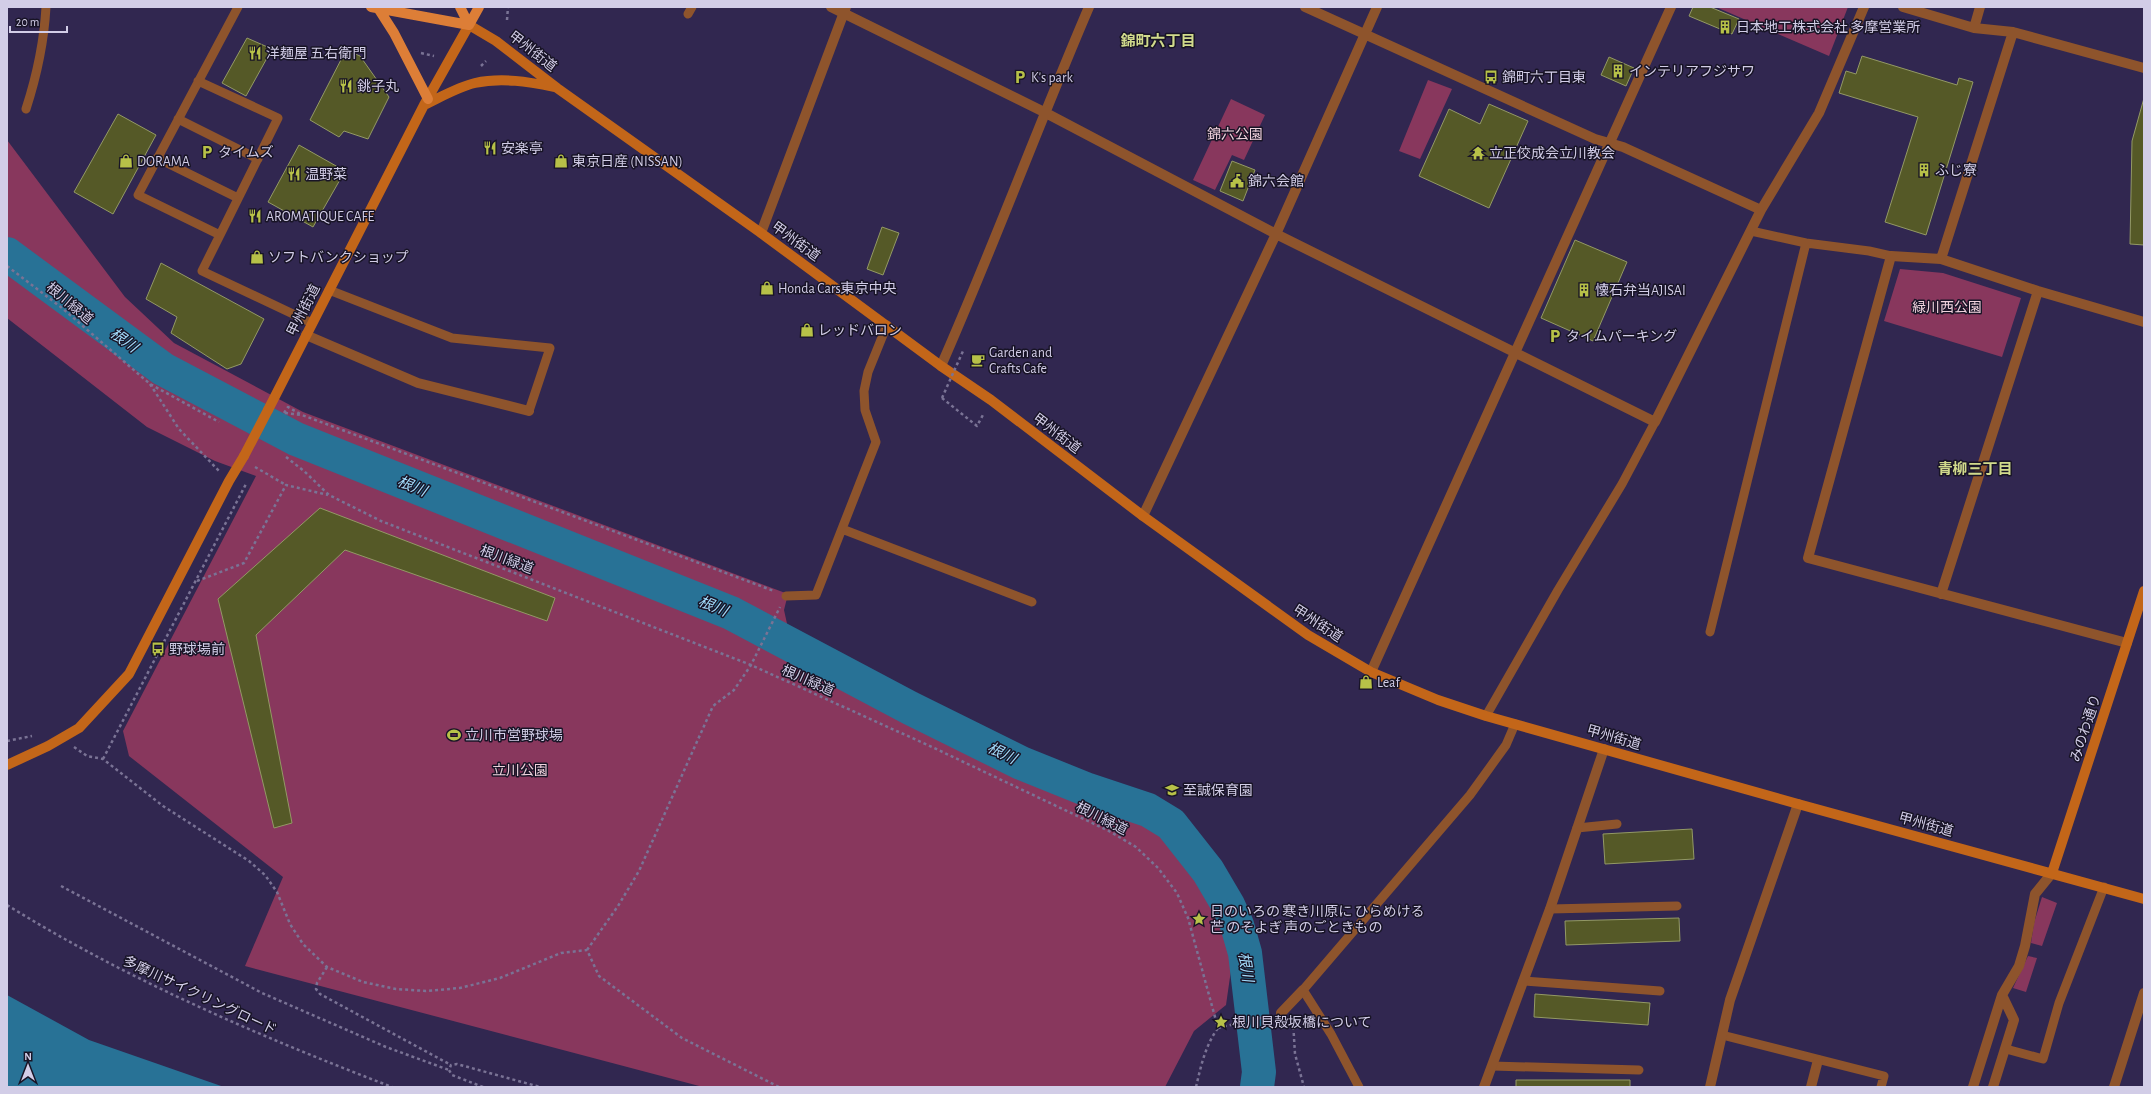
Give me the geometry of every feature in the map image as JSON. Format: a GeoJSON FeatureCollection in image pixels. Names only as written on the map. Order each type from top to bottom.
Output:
{"type":"FeatureCollection","features":[{"type":"Feature","properties":{"kind":"main road"},"geometry":{"type":"LineString","coordinates":[[460,7],[469,25]]}},
{"type":"Feature","properties":{"kind":"main road"},"geometry":{"type":"LineString","coordinates":[[469,25],[479,7]]}},
{"type":"Feature","properties":{"kind":"main road"},"geometry":{"type":"LineString","coordinates":[[374,8],[469,25]]}},
{"type":"Feature","properties":{"kind":"main road"},"geometry":{"type":"LineString","coordinates":[[374,8],[394,33],[426,102],[474,83],[495,80],[523,81],[557,88]]}},
{"type":"Feature","properties":{"kind":"main road","name":"甲州街道"},"geometry":{"type":"LineString","coordinates":[[7,765],[48,746],[79,728],[129,674],[229,481],[268,410],[426,102],[469,25],[496,41],[557,88],[761,233],[941,366],[992,400],[1143,516],[1308,635],[1371,672],[1438,700],[1486,716],[2144,899]]}},
{"type":"Feature","properties":{"kind":"main road","name":"みのわ通り"},"geometry":{"type":"LineString","coordinates":[[2052,873],[2144,591]]}},
{"type":"Feature","properties":{"kind":"street"},"geometry":{"type":"LineString","coordinates":[[831,7],[845,10],[1044,112],[1276,234],[1517,352],[1655,422],[1761,210],[1818,113],[1864,7]]}},
{"type":"Feature","properties":{"kind":"street"},"geometry":{"type":"LineString","coordinates":[[941,366],[969,303],[1044,112],[1089,7]]}},
{"type":"Feature","properties":{"kind":"street"},"geometry":{"type":"LineString","coordinates":[[1305,7],[1587,136],[1623,147],[1761,210]]}},
{"type":"Feature","properties":{"kind":"street"},"geometry":{"type":"LineString","coordinates":[[1143,516],[1276,234],[1377,7]]}},
{"type":"Feature","properties":{"kind":"street"},"geometry":{"type":"LineString","coordinates":[[1371,672],[1517,352],[1671,7]]}},
{"type":"Feature","properties":{"kind":"street"},"geometry":{"type":"LineString","coordinates":[[1903,7],[1974,28],[2013,32],[2144,68]]}},
{"type":"Feature","properties":{"kind":"street"},"geometry":{"type":"LineString","coordinates":[[1974,28],[1980,7]]}},
{"type":"Feature","properties":{"kind":"street"},"geometry":{"type":"LineString","coordinates":[[761,233],[845,10]]}},
{"type":"Feature","properties":{"kind":"street"},"geometry":{"type":"LineString","coordinates":[[1941,259],[2013,32]]}},
{"type":"Feature","properties":{"kind":"street"},"geometry":{"type":"LineString","coordinates":[[2127,643],[1808,558],[1890,256],[1941,259],[2038,291],[2144,322]]}},
{"type":"Feature","properties":{"kind":"street"},"geometry":{"type":"LineString","coordinates":[[1941,594],[2038,291]]}},
{"type":"Feature","properties":{"kind":"street"},"geometry":{"type":"LineString","coordinates":[[306,335],[418,383],[529,411]]}},
{"type":"Feature","properties":{"kind":"street"},"geometry":{"type":"LineString","coordinates":[[1484,1087],[1550,909],[1604,749]]}},
{"type":"Feature","properties":{"kind":"street"},"geometry":{"type":"LineString","coordinates":[[1710,1087],[1730,1000],[1798,804]]}},
{"type":"Feature","properties":{"kind":"street"},"geometry":{"type":"LineString","coordinates":[[1974,1087],[2002,995],[2021,960],[2035,894],[2052,873]]}},
{"type":"Feature","properties":{"kind":"street"},"geometry":{"type":"LineString","coordinates":[[1276,1014],[1290,1004],[1303,990]]}},
{"type":"Feature","properties":{"kind":"street"},"geometry":{"type":"LineString","coordinates":[[2114,1087],[2144,993]]}},
{"type":"Feature","properties":{"kind":"street"},"geometry":{"type":"LineString","coordinates":[[1993,1087],[2014,1020],[2002,995]]}},
{"type":"Feature","properties":{"kind":"street"},"geometry":{"type":"LineString","coordinates":[[1811,1087],[1818,1060]]}},
{"type":"Feature","properties":{"kind":"lane"},"geometry":{"type":"LineString","coordinates":[[26,109],[36,76],[44,40],[46,7]]}},
{"type":"Feature","properties":{"kind":"lane"},"geometry":{"type":"LineString","coordinates":[[220,234],[138,195],[238,7]]}},
{"type":"Feature","properties":{"kind":"lane"},"geometry":{"type":"LineString","coordinates":[[198,81],[278,118],[202,271],[312,323]]}},
{"type":"Feature","properties":{"kind":"lane"},"geometry":{"type":"LineString","coordinates":[[178,119],[258,158]]}},
{"type":"Feature","properties":{"kind":"lane"},"geometry":{"type":"LineString","coordinates":[[157,158],[238,198]]}},
{"type":"Feature","properties":{"kind":"lane"},"geometry":{"type":"LineString","coordinates":[[1751,231],[1806,243],[1869,250],[1890,256]]}},
{"type":"Feature","properties":{"kind":"lane"},"geometry":{"type":"LineString","coordinates":[[1710,632],[1806,243]]}},
{"type":"Feature","properties":{"kind":"lane"},"geometry":{"type":"LineString","coordinates":[[329,290],[452,338],[550,348],[529,411]]}},
{"type":"Feature","properties":{"kind":"lane"},"geometry":{"type":"LineString","coordinates":[[786,596],[816,595],[876,442],[865,410],[864,391],[868,372],[887,325]]}},
{"type":"Feature","properties":{"kind":"lane"},"geometry":{"type":"LineString","coordinates":[[1486,716],[1558,590],[1622,484],[1655,422]]}},
{"type":"Feature","properties":{"kind":"lane"},"geometry":{"type":"LineString","coordinates":[[842,529],[1032,602]]}},
{"type":"Feature","properties":{"kind":"lane"},"geometry":{"type":"LineString","coordinates":[[1359,1087],[1319,1014],[1303,990],[1470,795],[1506,746],[1515,724]]}},
{"type":"Feature","properties":{"kind":"lane"},"geometry":{"type":"LineString","coordinates":[[1577,828],[1617,824]]}},
{"type":"Feature","properties":{"kind":"lane"},"geometry":{"type":"LineString","coordinates":[[2006,1049],[2043,1059],[2059,1003],[2104,887]]}},
{"type":"Feature","properties":{"kind":"lane"},"geometry":{"type":"LineString","coordinates":[[1550,909],[1677,906]]}},
{"type":"Feature","properties":{"kind":"lane"},"geometry":{"type":"LineString","coordinates":[[1523,981],[1660,991]]}},
{"type":"Feature","properties":{"kind":"lane"},"geometry":{"type":"LineString","coordinates":[[1722,1035],[1884,1076],[1881,1087]]}},
{"type":"Feature","properties":{"kind":"lane"},"geometry":{"type":"LineString","coordinates":[[1492,1066],[1639,1070]]}},
{"type":"Feature","properties":{"kind":"path"},"geometry":{"type":"LineString","coordinates":[[507,20],[508,7]]}},
{"type":"Feature","properties":{"kind":"path","name":"根川緑道"},"geometry":{"type":"LineString","coordinates":[[7,266],[62,308],[150,384],[219,422]]}},
{"type":"Feature","properties":{"kind":"path"},"geometry":{"type":"LineString","coordinates":[[962,351],[942,398],[977,426]]}},
{"type":"Feature","properties":{"kind":"path"},"geometry":{"type":"LineString","coordinates":[[150,384],[178,429],[229,481]]}},
{"type":"Feature","properties":{"kind":"path"},"geometry":{"type":"LineString","coordinates":[[302,415],[284,414],[288,407],[302,415],[786,596]]}},
{"type":"Feature","properties":{"kind":"path","name":"根川緑道"},"geometry":{"type":"LineString","coordinates":[[286,457],[304,471],[329,495],[342,503],[381,521],[751,665],[932,747],[1109,831],[1136,847],[1158,868],[1177,893],[1188,918],[1218,1028]]}},
{"type":"Feature","properties":{"kind":"path"},"geometry":{"type":"LineString","coordinates":[[252,473],[257,463]]}},
{"type":"Feature","properties":{"kind":"path"},"geometry":{"type":"LineString","coordinates":[[255,467],[286,485],[329,495]]}},
{"type":"Feature","properties":{"kind":"path"},"geometry":{"type":"LineString","coordinates":[[103,759],[197,581],[248,480]]}},
{"type":"Feature","properties":{"kind":"path"},"geometry":{"type":"LineString","coordinates":[[197,581],[244,563],[286,485]]}},
{"type":"Feature","properties":{"kind":"path"},"geometry":{"type":"LineString","coordinates":[[86,756],[103,759],[163,806],[249,861],[265,875],[277,892],[290,924],[303,944],[327,966],[363,982],[396,989],[426,991],[460,988],[500,978],[560,953],[587,950],[618,906],[639,871],[713,706],[734,690],[756,657],[780,608]]}},
{"type":"Feature","properties":{"kind":"path"},"geometry":{"type":"LineString","coordinates":[[61,886],[262,993],[386,1047],[449,1070],[452,1075],[483,1087]]}},
{"type":"Feature","properties":{"kind":"path","name":"多摩川サイクリングロード"},"geometry":{"type":"LineString","coordinates":[[7,904],[94,956],[163,991],[302,1053],[392,1087]]}},
{"type":"Feature","properties":{"kind":"path"},"geometry":{"type":"LineString","coordinates":[[587,950],[600,976],[682,1038],[779,1087]]}},
{"type":"Feature","properties":{"kind":"path"},"geometry":{"type":"LineString","coordinates":[[327,966],[317,983],[316,988],[320,994],[451,1065],[456,1064],[540,1087]]}},
{"type":"Feature","properties":{"kind":"path"},"geometry":{"type":"LineString","coordinates":[[1290,1004],[1294,1024],[1295,1054],[1304,1087]]}},
{"type":"Feature","properties":{"kind":"path"},"geometry":{"type":"LineString","coordinates":[[1196,1087],[1210,1039],[1218,1028],[1276,1014]]}},
{"type":"Feature","properties":{"kind":"path"},"geometry":{"type":"LineString","coordinates":[[449,1070],[451,1065]]}},
{"type":"Feature","properties":{"kind":"green space"},"geometry":{"type":"Polygon","coordinates":[[[1716,7],[1848,7],[1829,56],[1716,7]]]}},
{"type":"Feature","properties":{"kind":"green space"},"geometry":{"type":"Polygon","coordinates":[[[1428,80],[1452,89],[1420,159],[1399,151],[1428,80]]]}},
{"type":"Feature","properties":{"kind":"green space","name":"錦六公園"},"geometry":{"type":"Polygon","coordinates":[[[1231,99],[1265,115],[1244,160],[1232,155],[1215,190],[1193,180],[1231,99]]]}},
{"type":"Feature","properties":{"kind":"green space","name":"立川公園"},"geometry":{"type":"Polygon","coordinates":[[[7,140],[125,297],[174,343],[303,412],[788,594],[784,610],[797,669],[1003,765],[1138,817],[1177,846],[1205,885],[1224,921],[1231,970],[1226,1005],[1194,1031],[1165,1087],[703,1087],[245,966],[283,877],[129,756],[123,731],[256,476],[215,461],[147,427],[7,318],[7,140]]]}},
{"type":"Feature","properties":{"kind":"green space","name":"緑川西公園"},"geometry":{"type":"Polygon","coordinates":[[[1900,269],[1943,273],[2021,298],[2002,357],[1884,321],[1900,269]]]}},
{"type":"Feature","properties":{"kind":"green space"},"geometry":{"type":"Polygon","coordinates":[[[2042,897],[2057,903],[2042,946],[2031,943],[2034,923],[2042,897]]]}},
{"type":"Feature","properties":{"kind":"green space"},"geometry":{"type":"Polygon","coordinates":[[[2028,956],[2037,958],[2026,992],[2013,988],[2028,956]]]}},
{"type":"Feature","properties":{"kind":"water"},"geometry":{"type":"Polygon","coordinates":[[[7,995],[89,1040],[224,1087],[7,1087],[7,995]]]}},
{"type":"Feature","properties":{"kind":"building","name":"日本地工株式会社 多摩営業所"},"geometry":{"type":"Polygon","coordinates":[[[1693,7],[1710,7],[1739,19],[1732,34],[1689,16],[1693,7]]]}},
{"type":"Feature","properties":{"kind":"building"},"geometry":{"type":"Polygon","coordinates":[[[247,38],[272,49],[246,96],[222,83],[247,38]]]}},
{"type":"Feature","properties":{"kind":"building"},"geometry":{"type":"Polygon","coordinates":[[[346,50],[360,56],[389,97],[368,139],[344,131],[339,137],[310,120],[346,50]]]}},
{"type":"Feature","properties":{"kind":"building","name":"ふじ寮"},"geometry":{"type":"Polygon","coordinates":[[[1862,56],[1957,85],[1959,78],[1973,82],[1926,235],[1885,222],[1918,117],[1839,93],[1846,71],[1856,74],[1862,56]]]}},
{"type":"Feature","properties":{"kind":"building","name":"インテリアフジサワ"},"geometry":{"type":"Polygon","coordinates":[[[1609,57],[1634,68],[1626,86],[1601,75],[1609,57]]]}},
{"type":"Feature","properties":{"kind":"building"},"geometry":{"type":"Polygon","coordinates":[[[2144,98],[2144,245],[2130,244],[2132,141],[2144,98]]]}},
{"type":"Feature","properties":{"kind":"building"},"geometry":{"type":"Polygon","coordinates":[[[1489,104],[1528,121],[1489,208],[1419,176],[1449,109],[1480,124],[1489,104]]]}},
{"type":"Feature","properties":{"kind":"building"},"geometry":{"type":"Polygon","coordinates":[[[118,114],[156,135],[113,214],[74,192],[118,114]]]}},
{"type":"Feature","properties":{"kind":"building"},"geometry":{"type":"Polygon","coordinates":[[[299,145],[345,171],[313,227],[268,202],[299,145]]]}},
{"type":"Feature","properties":{"kind":"building","name":"錦六会館"},"geometry":{"type":"Polygon","coordinates":[[[1232,161],[1255,170],[1243,201],[1220,191],[1232,161]]]}},
{"type":"Feature","properties":{"kind":"building"},"geometry":{"type":"Polygon","coordinates":[[[882,227],[899,233],[883,275],[867,269],[882,227]]]}},
{"type":"Feature","properties":{"kind":"building","name":"懐石弁当AJISAI"},"geometry":{"type":"Polygon","coordinates":[[[1575,240],[1627,262],[1593,341],[1541,318],[1575,240]]]}},
{"type":"Feature","properties":{"kind":"building"},"geometry":{"type":"Polygon","coordinates":[[[161,263],[264,319],[241,364],[227,369],[171,333],[177,317],[146,299],[161,263]]]}},
{"type":"Feature","properties":{"kind":"building"},"geometry":{"type":"Polygon","coordinates":[[[320,508],[555,598],[547,621],[345,550],[256,635],[292,823],[274,828],[218,599],[320,508]]]}},
{"type":"Feature","properties":{"kind":"building"},"geometry":{"type":"Polygon","coordinates":[[[1692,829],[1694,859],[1605,864],[1603,834],[1692,829]]]}},
{"type":"Feature","properties":{"kind":"building"},"geometry":{"type":"Polygon","coordinates":[[[1679,918],[1680,941],[1566,945],[1565,921],[1679,918]]]}},
{"type":"Feature","properties":{"kind":"building"},"geometry":{"type":"Polygon","coordinates":[[[1535,994],[1650,1003],[1648,1025],[1534,1017],[1535,994]]]}},
{"type":"Feature","properties":{"kind":"building"},"geometry":{"type":"Polygon","coordinates":[[[1516,1080],[1630,1080],[1630,1087],[1516,1087],[1516,1080]]]}},
{"type":"Feature","properties":{"kind":"waterway","name":"根川"},"geometry":{"type":"LineString","coordinates":[[7,254],[163,369],[296,439],[731,613],[910,708],[1021,763],[1088,790],[1148,810],[1171,824],[1208,871],[1228,905],[1237,925],[1245,953],[1259,1072],[1257,1087]]}},
{"type":"Feature","properties":{"kind":"place","name":"日本地工株式会社 多摩営業所"},"geometry":{"type":"Point","coordinates":[1725,27]}},
{"type":"Feature","properties":{"kind":"place","name":"洋麺屋 五右衛門"},"geometry":{"type":"Point","coordinates":[255,53]}},
{"type":"Feature","properties":{"kind":"place","name":"インテリアフジサワ"},"geometry":{"type":"Point","coordinates":[1618,71]}},
{"type":"Feature","properties":{"kind":"place","name":"K's park"},"geometry":{"type":"Point","coordinates":[1020,77]}},
{"type":"Feature","properties":{"kind":"place","name":"錦町六丁目東"},"geometry":{"type":"Point","coordinates":[1491,77]}},
{"type":"Feature","properties":{"kind":"place","name":"銚子丸"},"geometry":{"type":"Point","coordinates":[346,86]}},
{"type":"Feature","properties":{"kind":"place","name":"安楽亭"},"geometry":{"type":"Point","coordinates":[490,148]}},
{"type":"Feature","properties":{"kind":"place","name":"タイムズ"},"geometry":{"type":"Point","coordinates":[207,152]}},
{"type":"Feature","properties":{"kind":"place","name":"立正佼成会立川教会"},"geometry":{"type":"Point","coordinates":[1478,153]}},
{"type":"Feature","properties":{"kind":"place","name":"DORAMA"},"geometry":{"type":"Point","coordinates":[126,161]}},
{"type":"Feature","properties":{"kind":"place","name":"東京日産 (NISSAN)"},"geometry":{"type":"Point","coordinates":[561,161]}},
{"type":"Feature","properties":{"kind":"place","name":"ふじ寮"},"geometry":{"type":"Point","coordinates":[1924,170]}},
{"type":"Feature","properties":{"kind":"place","name":"温野菜"},"geometry":{"type":"Point","coordinates":[294,174]}},
{"type":"Feature","properties":{"kind":"place","name":"錦六会館"},"geometry":{"type":"Point","coordinates":[1237,181]}},
{"type":"Feature","properties":{"kind":"place","name":"AROMATIQUE CAFE"},"geometry":{"type":"Point","coordinates":[255,216]}},
{"type":"Feature","properties":{"kind":"place","name":"ソフトバンクショップ"},"geometry":{"type":"Point","coordinates":[257,257]}},
{"type":"Feature","properties":{"kind":"place","name":"Honda Cars東京中央"},"geometry":{"type":"Point","coordinates":[767,288]}},
{"type":"Feature","properties":{"kind":"place","name":"懐石弁当AJISAI"},"geometry":{"type":"Point","coordinates":[1584,290]}},
{"type":"Feature","properties":{"kind":"place","name":"レッドバロン"},"geometry":{"type":"Point","coordinates":[807,330]}},
{"type":"Feature","properties":{"kind":"place","name":"タイムパーキング"},"geometry":{"type":"Point","coordinates":[1555,336]}},
{"type":"Feature","properties":{"kind":"place","name":"Garden and Crafts Cafe"},"geometry":{"type":"Point","coordinates":[978,360]}},
{"type":"Feature","properties":{"kind":"place","name":"野球場前"},"geometry":{"type":"Point","coordinates":[158,649]}},
{"type":"Feature","properties":{"kind":"place","name":"Leaf"},"geometry":{"type":"Point","coordinates":[1366,682]}},
{"type":"Feature","properties":{"kind":"place","name":"立川市営野球場"},"geometry":{"type":"Point","coordinates":[454,735]}},
{"type":"Feature","properties":{"kind":"place","name":"至誠保育園"},"geometry":{"type":"Point","coordinates":[1172,790]}},
{"type":"Feature","properties":{"kind":"place","name":"日のいろの 寒き川原に ひらめける 芒 のそよぎ 声のごときもの"},"geometry":{"type":"Point","coordinates":[1199,919]}},
{"type":"Feature","properties":{"kind":"place","name":"根川貝殻坂橋について"},"geometry":{"type":"Point","coordinates":[1221,1022]}},
{"type":"Feature","properties":{"kind":"district","name":"錦町六丁目"},"geometry":{"type":"Point","coordinates":[1158,41]}},
{"type":"Feature","properties":{"kind":"district","name":"青柳三丁目"},"geometry":{"type":"Point","coordinates":[1975,469]}}]}
